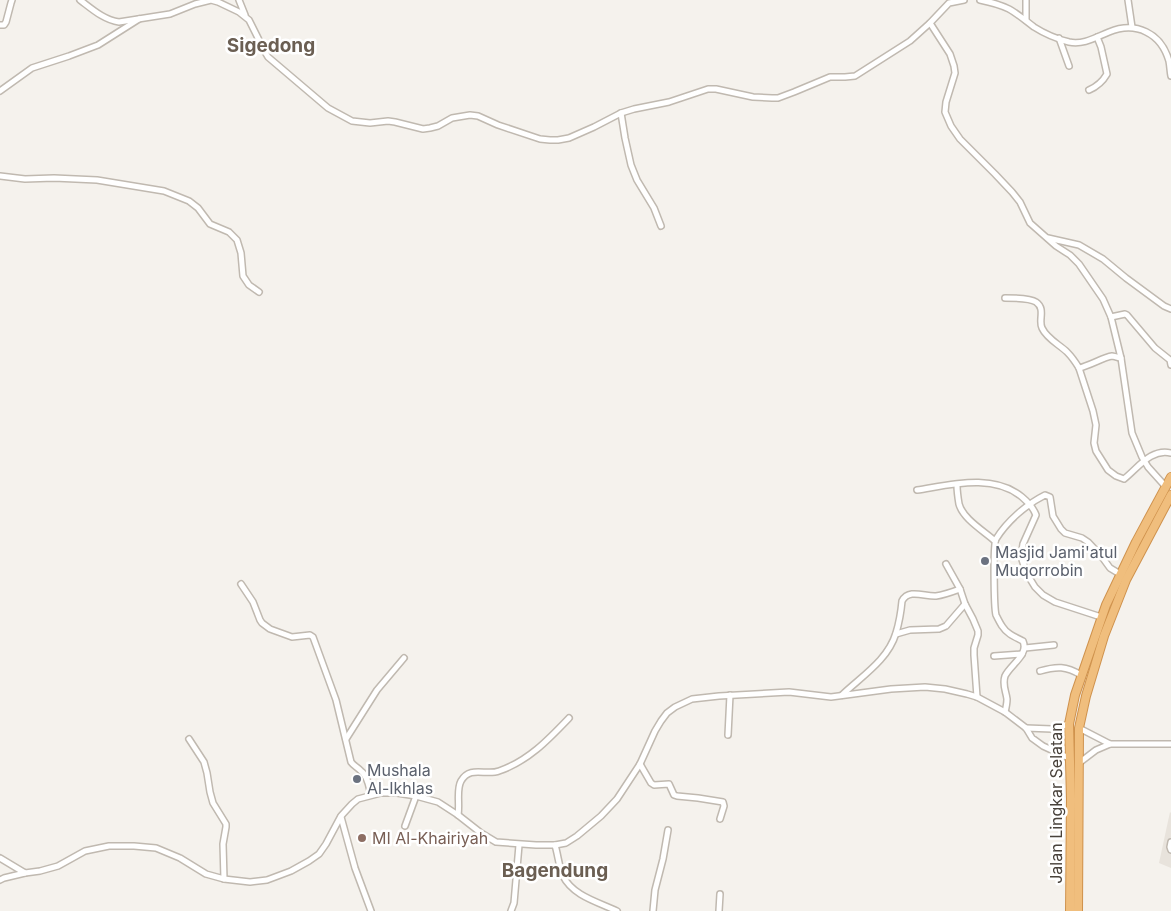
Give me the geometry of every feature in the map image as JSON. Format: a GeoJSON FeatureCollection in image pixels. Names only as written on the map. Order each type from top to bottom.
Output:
{"type":"FeatureCollection","features":[{"type":"Feature","properties":{"kind":"highway","name":"Jalan Lingkar Selatan"},"geometry":{"type":"LineString","coordinates":[[1078,911],[1069,758],[1069,724],[1075,695],[1106,605],[1136,542],[1171,477]]}},
{"type":"Feature","properties":{"kind":"highway","name":"Jalan Lingkar Selatan"},"geometry":{"type":"LineString","coordinates":[[1070,911],[1079,763],[1079,728],[1086,696],[1104,636],[1126,580],[1171,495]]}},
{"type":"Feature","properties":{"kind":"highway"},"geometry":{"type":"LineString","coordinates":[[1106,605],[1114,609]]}},
{"type":"Feature","properties":{"kind":"street"},"geometry":{"type":"LineString","coordinates":[[0,25],[4,25],[6,22],[12,0]]}},
{"type":"Feature","properties":{"kind":"street"},"geometry":{"type":"LineString","coordinates":[[80,0],[104,17],[124,22],[170,14],[211,0],[218,2],[245,16],[268,56],[328,108],[352,121],[370,124],[395,122],[423,129],[438,126],[452,118],[470,115],[478,116],[540,139],[558,140],[579,134],[621,113],[669,102],[712,89],[753,97],[778,98],[822,79],[850,77],[860,73],[910,41],[949,3],[964,0]]}},
{"type":"Feature","properties":{"kind":"street"},"geometry":{"type":"LineString","coordinates":[[239,0],[245,16]]}},
{"type":"Feature","properties":{"kind":"street"},"geometry":{"type":"LineString","coordinates":[[980,0],[1004,7],[1047,34],[1071,42],[1084,42],[1116,29],[1132,27],[1141,29],[1148,32],[1163,47],[1169,62],[1171,76]]}},
{"type":"Feature","properties":{"kind":"street"},"geometry":{"type":"LineString","coordinates":[[1026,0],[1026,20]]}},
{"type":"Feature","properties":{"kind":"street"},"geometry":{"type":"LineString","coordinates":[[1128,0],[1132,27]]}},
{"type":"Feature","properties":{"kind":"street"},"geometry":{"type":"LineString","coordinates":[[0,91],[32,68],[98,44],[140,19]]}},
{"type":"Feature","properties":{"kind":"street"},"geometry":{"type":"LineString","coordinates":[[930,23],[950,54],[954,66],[955,73],[946,102],[945,112],[951,126],[960,139],[996,174],[1020,202],[1030,223],[1079,264],[1103,299],[1111,316],[1121,358],[1132,433],[1144,461],[1166,488]]}},
{"type":"Feature","properties":{"kind":"street"},"geometry":{"type":"LineString","coordinates":[[1089,90],[1107,74],[1102,48],[1097,37]]}},
{"type":"Feature","properties":{"kind":"street"},"geometry":{"type":"LineString","coordinates":[[1058,38],[1069,66]]}},
{"type":"Feature","properties":{"kind":"street"},"geometry":{"type":"LineString","coordinates":[[621,113],[631,166],[654,208],[661,226]]}},
{"type":"Feature","properties":{"kind":"street"},"geometry":{"type":"LineString","coordinates":[[0,176],[24,179],[97,180],[164,191],[189,201],[198,208],[210,224],[229,232],[237,240],[242,253],[243,276],[258,292]]}},
{"type":"Feature","properties":{"kind":"street"},"geometry":{"type":"LineString","coordinates":[[1047,238],[1079,245],[1103,259],[1164,306],[1171,309]]}},
{"type":"Feature","properties":{"kind":"street"},"geometry":{"type":"LineString","coordinates":[[1005,298],[1036,302],[1040,306],[1042,313],[1040,323],[1042,329],[1074,359],[1094,411],[1096,425],[1094,443],[1096,451],[1108,470],[1116,476],[1124,478],[1144,461],[1158,453],[1171,453]]}},
{"type":"Feature","properties":{"kind":"street"},"geometry":{"type":"LineString","coordinates":[[1111,316],[1128,315],[1156,348],[1170,360],[1171,365]]}},
{"type":"Feature","properties":{"kind":"street"},"geometry":{"type":"LineString","coordinates":[[1079,368],[1108,357],[1121,358]]}},
{"type":"Feature","properties":{"kind":"street"},"geometry":{"type":"LineString","coordinates":[[917,490],[979,482],[996,484],[1020,495],[1030,504],[1036,515],[1023,544],[1022,557],[1027,574],[1035,587],[1054,602],[1102,617]]}},
{"type":"Feature","properties":{"kind":"street"},"geometry":{"type":"LineString","coordinates":[[957,484],[959,504],[965,515],[995,540]]}},
{"type":"Feature","properties":{"kind":"street"},"geometry":{"type":"LineString","coordinates":[[1005,712],[1006,697],[1003,685],[1005,676],[1023,654],[1025,648],[1023,641],[1008,633],[996,615],[995,540],[1008,523],[1030,504],[1045,495],[1051,498],[1051,509],[1065,533],[1082,538],[1088,542],[1110,568],[1120,574]]}},
{"type":"Feature","properties":{"kind":"street"},"geometry":{"type":"LineString","coordinates":[[946,564],[960,589],[975,623],[978,635],[974,648],[977,698]]}},
{"type":"Feature","properties":{"kind":"street"},"geometry":{"type":"LineString","coordinates":[[241,584],[250,596],[260,620],[270,629],[292,637],[310,635],[313,637],[336,700],[351,762],[364,773],[371,795]]}},
{"type":"Feature","properties":{"kind":"street"},"geometry":{"type":"LineString","coordinates":[[842,696],[876,666],[890,648],[896,634],[904,597],[917,594],[940,595],[960,589]]}},
{"type":"Feature","properties":{"kind":"street"},"geometry":{"type":"LineString","coordinates":[[896,634],[910,630],[946,626],[965,604]]}},
{"type":"Feature","properties":{"kind":"street"},"geometry":{"type":"LineString","coordinates":[[1025,648],[1054,644]]}},
{"type":"Feature","properties":{"kind":"street"},"geometry":{"type":"LineString","coordinates":[[994,656],[1023,654]]}},
{"type":"Feature","properties":{"kind":"street"},"geometry":{"type":"LineString","coordinates":[[346,739],[376,690],[404,658]]}},
{"type":"Feature","properties":{"kind":"street"},"geometry":{"type":"LineString","coordinates":[[1040,671],[1062,667],[1069,668],[1081,675]]}},
{"type":"Feature","properties":{"kind":"street"},"geometry":{"type":"LineString","coordinates":[[0,880],[25,873],[40,872],[58,866],[85,851],[109,846],[134,846],[156,848],[180,858],[206,874],[224,880],[250,882],[267,880],[291,871],[319,854],[341,816],[358,799],[381,793],[398,793],[438,802],[473,828],[496,842],[519,845],[556,845],[566,843],[573,840],[601,816],[617,799],[640,764],[661,720],[675,707],[692,699],[789,692],[824,697],[891,688],[925,687],[945,690],[967,694],[1005,712],[1026,728],[1032,738],[1043,746],[1069,758]]}},
{"type":"Feature","properties":{"kind":"street"},"geometry":{"type":"LineString","coordinates":[[728,735],[730,695]]}},
{"type":"Feature","properties":{"kind":"street"},"geometry":{"type":"LineString","coordinates":[[458,815],[461,779],[473,771],[498,772],[529,756],[546,742],[569,718]]}},
{"type":"Feature","properties":{"kind":"street"},"geometry":{"type":"LineString","coordinates":[[1026,728],[1052,729],[1069,724]]}},
{"type":"Feature","properties":{"kind":"street"},"geometry":{"type":"LineString","coordinates":[[1079,728],[1110,744]]}},
{"type":"Feature","properties":{"kind":"street"},"geometry":{"type":"LineString","coordinates":[[189,739],[204,762],[213,803],[226,824],[223,844],[224,880]]}},
{"type":"Feature","properties":{"kind":"street"},"geometry":{"type":"LineString","coordinates":[[1079,763],[1096,750],[1110,744],[1171,744]]}},
{"type":"Feature","properties":{"kind":"street"},"geometry":{"type":"LineString","coordinates":[[640,764],[654,785],[668,784],[674,795],[723,802],[724,806],[720,818]]}},
{"type":"Feature","properties":{"kind":"street"},"geometry":{"type":"LineString","coordinates":[[405,826],[416,796]]}},
{"type":"Feature","properties":{"kind":"street"},"geometry":{"type":"LineString","coordinates":[[341,816],[355,868],[371,911]]}},
{"type":"Feature","properties":{"kind":"street"},"geometry":{"type":"LineString","coordinates":[[653,911],[668,830]]}},
{"type":"Feature","properties":{"kind":"street"},"geometry":{"type":"LineString","coordinates":[[1171,842],[1171,850]]}},
{"type":"Feature","properties":{"kind":"street"},"geometry":{"type":"LineString","coordinates":[[511,911],[514,903],[519,845]]}},
{"type":"Feature","properties":{"kind":"street"},"geometry":{"type":"LineString","coordinates":[[556,845],[563,875],[571,888],[616,911]]}},
{"type":"Feature","properties":{"kind":"street"},"geometry":{"type":"LineString","coordinates":[[0,858],[25,873]]}},
{"type":"Feature","properties":{"kind":"street"},"geometry":{"type":"LineString","coordinates":[[719,911],[720,894]]}},
{"type":"Feature","properties":{"kind":"shaded area"},"geometry":{"type":"Polygon","coordinates":[[[1171,813],[1171,868],[1159,863],[1171,813]]]}},
{"type":"Feature","properties":{"kind":"place","name":"Masjid Jami'atul Muqorrobin"},"geometry":{"type":"Point","coordinates":[985,561]}},
{"type":"Feature","properties":{"kind":"place","name":"Mushala Al-Ikhlas"},"geometry":{"type":"Point","coordinates":[357,779]}},
{"type":"Feature","properties":{"kind":"place","name":"MI Al-Khairiyah"},"geometry":{"type":"Point","coordinates":[362,838]}},
{"type":"Feature","properties":{"kind":"district","name":"Sigedong"},"geometry":{"type":"Point","coordinates":[271,45]}},
{"type":"Feature","properties":{"kind":"district","name":"Bagendung"},"geometry":{"type":"Point","coordinates":[555,870]}}]}
